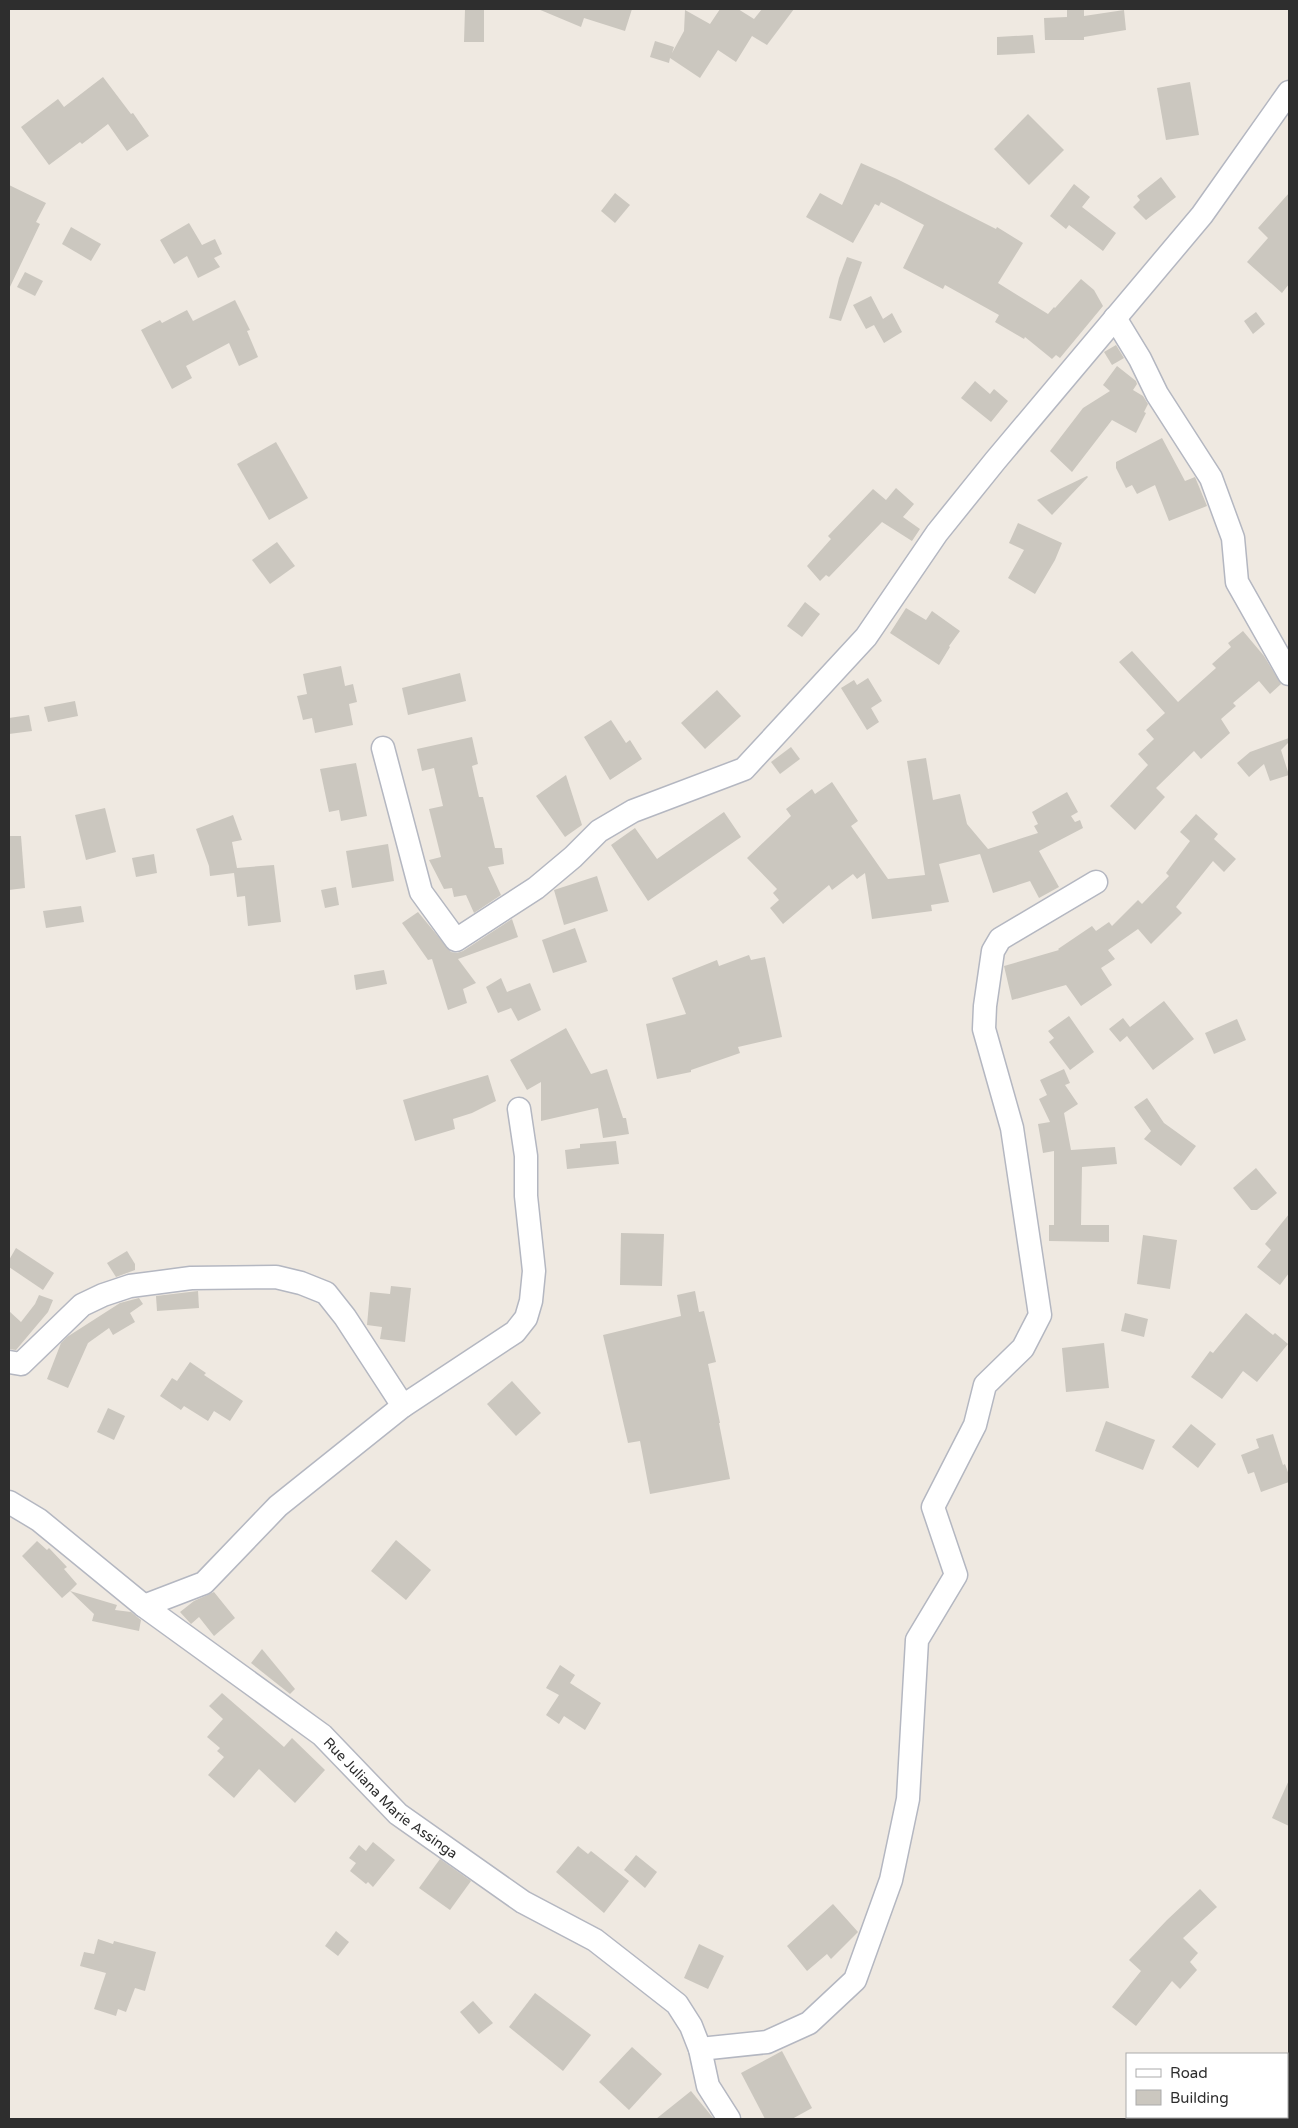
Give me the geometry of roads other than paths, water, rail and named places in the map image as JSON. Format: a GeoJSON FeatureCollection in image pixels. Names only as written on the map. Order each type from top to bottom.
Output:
{"type":"FeatureCollection","features":[{"type":"Feature","properties":{"kind":"street"},"geometry":{"type":"LineString","coordinates":[[383,748],[421,892],[456,940],[536,888],[573,857],[599,831],[633,811],[744,769],[866,637],[943,526],[995,460],[1202,215],[1289,92]]}},
{"type":"Feature","properties":{"kind":"street"},"geometry":{"type":"LineString","coordinates":[[1115,318],[1140,359],[1157,394],[1211,478],[1233,538],[1237,582],[1289,674]]}},
{"type":"Feature","properties":{"kind":"street"},"geometry":{"type":"LineString","coordinates":[[700,2049],[766,2042],[809,2023],[855,1980],[891,1880],[908,1799],[916,1640],[956,1575],[933,1507],[975,1425],[985,1385],[1023,1348],[1040,1315],[1012,1128],[984,1029],[985,1006],[993,951],[1000,938],[1096,882]]}},
{"type":"Feature","properties":{"kind":"street"},"geometry":{"type":"LineString","coordinates":[[144,1606],[204,1583],[278,1506],[403,1406],[515,1332],[526,1318],[532,1301],[534,1271],[527,1206],[526,1156],[519,1109]]}},
{"type":"Feature","properties":{"kind":"street"},"geometry":{"type":"LineString","coordinates":[[9,1362],[21,1364],[82,1305],[130,1286],[191,1278],[276,1277],[326,1293],[345,1318],[403,1406]]}},
{"type":"Feature","properties":{"kind":"street","name":"Rue Juliana Marie Assinga"},"geometry":{"type":"LineString","coordinates":[[9,1502],[39,1520],[144,1606],[322,1735],[398,1814],[523,1902],[595,1940],[677,2004],[691,2026],[700,2049],[708,2086],[729,2119]]}}]}
